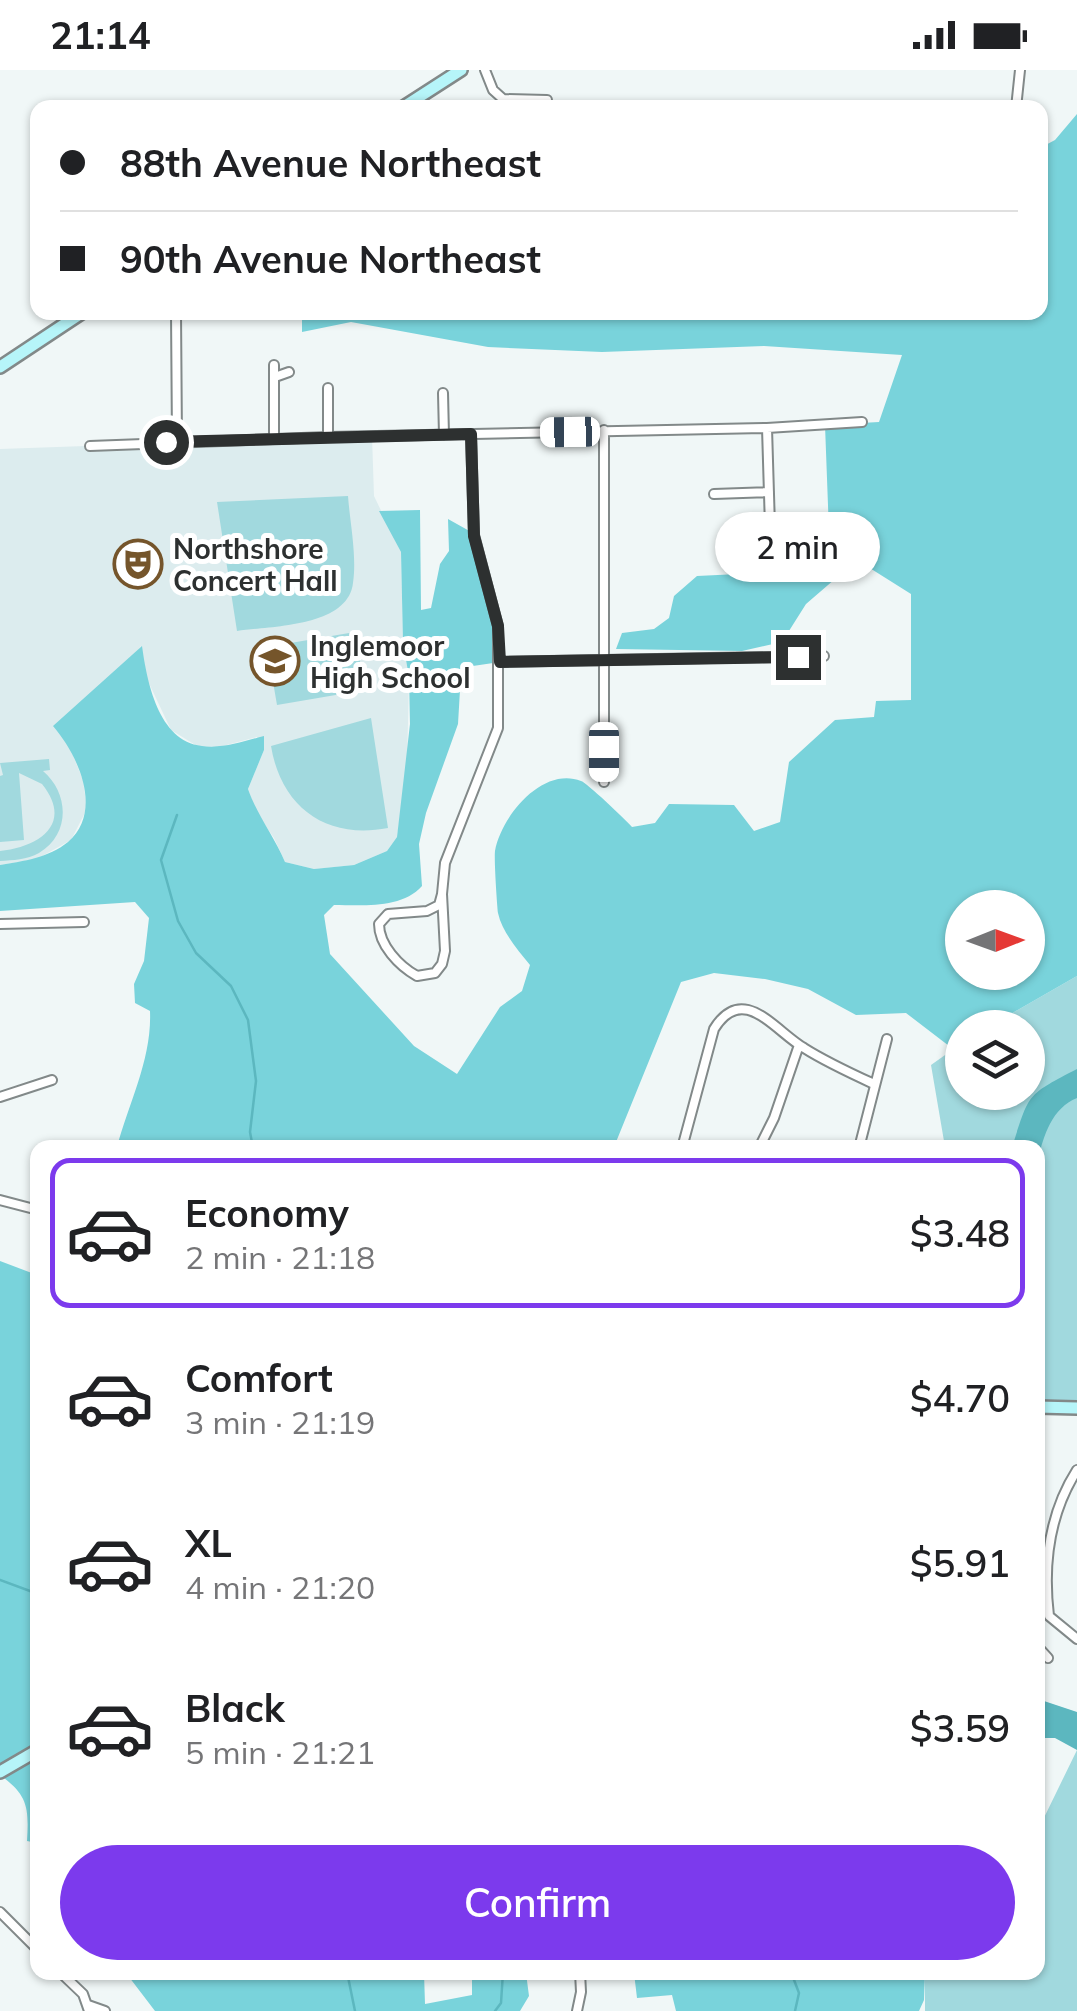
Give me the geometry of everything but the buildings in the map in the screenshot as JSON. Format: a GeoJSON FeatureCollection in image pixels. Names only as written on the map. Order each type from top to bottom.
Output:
{"type":"FeatureCollection","features":[{"type":"Feature","properties":{"kind":"main road"},"geometry":{"type":"LineString","coordinates":[[414,100],[460,70]]}},
{"type":"Feature","properties":{"kind":"main road"},"geometry":{"type":"LineString","coordinates":[[0,368],[71,320]]}},
{"type":"Feature","properties":{"kind":"main road"},"geometry":{"type":"LineString","coordinates":[[1045,1407],[1077,1408]]}},
{"type":"Feature","properties":{"kind":"main road"},"geometry":{"type":"LineString","coordinates":[[0,1772],[30,1755]]}},
{"type":"Feature","properties":{"kind":"street"},"geometry":{"type":"LineString","coordinates":[[485,70],[498,97],[508,100]]}},
{"type":"Feature","properties":{"kind":"street"},"geometry":{"type":"LineString","coordinates":[[1017,100],[1020,70]]}},
{"type":"Feature","properties":{"kind":"street"},"geometry":{"type":"LineString","coordinates":[[176,320],[176,442]]}},
{"type":"Feature","properties":{"kind":"street"},"geometry":{"type":"LineString","coordinates":[[274,365],[274,439]]}},
{"type":"Feature","properties":{"kind":"street"},"geometry":{"type":"LineString","coordinates":[[274,382],[279,374],[288,372]]}},
{"type":"Feature","properties":{"kind":"street"},"geometry":{"type":"LineString","coordinates":[[328,388],[328,437]]}},
{"type":"Feature","properties":{"kind":"street"},"geometry":{"type":"LineString","coordinates":[[443,393],[444,435]]}},
{"type":"Feature","properties":{"kind":"street"},"geometry":{"type":"LineString","coordinates":[[90,446],[768,428],[862,422]]}},
{"type":"Feature","properties":{"kind":"street"},"geometry":{"type":"LineString","coordinates":[[768,428],[770,527]]}},
{"type":"Feature","properties":{"kind":"street"},"geometry":{"type":"LineString","coordinates":[[604,430],[604,782]]}},
{"type":"Feature","properties":{"kind":"street"},"geometry":{"type":"LineString","coordinates":[[442,894],[439,905],[431,910],[388,914],[379,924],[381,941],[417,976],[435,973],[444,958],[445,863],[498,728],[498,626],[474,536],[471,434]]}},
{"type":"Feature","properties":{"kind":"street"},"geometry":{"type":"LineString","coordinates":[[714,494],[769,492]]}},
{"type":"Feature","properties":{"kind":"street"},"geometry":{"type":"LineString","coordinates":[[500,662],[824,656]]}},
{"type":"Feature","properties":{"kind":"street"},"geometry":{"type":"LineString","coordinates":[[0,924],[84,922]]}},
{"type":"Feature","properties":{"kind":"street"},"geometry":{"type":"LineString","coordinates":[[684,1140],[714,1029],[722,1015],[738,1009],[769,1019],[799,1046],[874,1084]]}},
{"type":"Feature","properties":{"kind":"street"},"geometry":{"type":"LineString","coordinates":[[861,1140],[887,1039]]}},
{"type":"Feature","properties":{"kind":"street"},"geometry":{"type":"LineString","coordinates":[[763,1140],[799,1046]]}},
{"type":"Feature","properties":{"kind":"street"},"geometry":{"type":"LineString","coordinates":[[0,1097],[52,1080]]}},
{"type":"Feature","properties":{"kind":"street"},"geometry":{"type":"LineString","coordinates":[[0,1200],[30,1208]]}},
{"type":"Feature","properties":{"kind":"street"},"geometry":{"type":"LineString","coordinates":[[1077,1470],[1064,1497],[1047,1555],[1050,1616],[1077,1638]]}},
{"type":"Feature","properties":{"kind":"street"},"geometry":{"type":"LineString","coordinates":[[1045,1620],[1050,1616]]}},
{"type":"Feature","properties":{"kind":"street"},"geometry":{"type":"LineString","coordinates":[[1045,1655],[1048,1658]]}},
{"type":"Feature","properties":{"kind":"street"},"geometry":{"type":"LineString","coordinates":[[0,1912],[30,1942]]}},
{"type":"Feature","properties":{"kind":"street"},"geometry":{"type":"LineString","coordinates":[[26,1938],[30,1935]]}},
{"type":"Feature","properties":{"kind":"street"},"geometry":{"type":"LineString","coordinates":[[68,1980],[83,1994],[89,2008],[105,2011]]}},
{"type":"Feature","properties":{"kind":"street"},"geometry":{"type":"LineString","coordinates":[[577,2011],[580,1980]]}},
{"type":"Feature","properties":{"kind":"shaded area"},"geometry":{"type":"Polygon","coordinates":[[[1077,114],[1077,976],[1018,1010],[945,1010],[945,1043],[906,1013],[856,1015],[808,989],[765,979],[714,973],[681,982],[617,1140],[119,1140],[150,1029],[150,1011],[135,1003],[134,984],[144,961],[149,918],[135,902],[0,911],[0,865],[52,852],[68,842],[84,815],[86,799],[78,767],[53,726],[142,646],[157,707],[175,733],[187,742],[210,747],[264,736],[264,750],[248,789],[285,862],[314,869],[354,865],[387,851],[397,837],[410,724],[409,677],[403,643],[401,552],[379,511],[420,510],[421,610],[431,608],[440,564],[449,551],[448,519],[473,533],[498,626],[500,662],[466,667],[458,724],[419,844],[422,886],[404,899],[334,905],[324,915],[330,954],[414,1046],[457,1074],[500,1007],[522,991],[530,965],[500,920],[495,851],[505,824],[538,788],[566,778],[581,781],[632,827],[655,823],[669,804],[734,805],[754,831],[780,822],[789,762],[835,720],[874,717],[876,701],[911,700],[911,594],[857,560],[806,604],[782,642],[742,651],[616,649],[622,633],[654,629],[669,618],[674,596],[697,576],[759,573],[762,548],[798,543],[829,532],[825,425],[879,422],[902,355],[764,346],[602,352],[488,347],[351,322],[302,332],[302,320],[1048,320],[1048,144],[1077,114]]]}},
{"type":"Feature","properties":{"kind":"shaded area","name":"Inglemoor High School"},"geometry":{"type":"Polygon","coordinates":[[[372,436],[374,496],[401,552],[403,643],[409,677],[407,767],[397,837],[387,851],[354,865],[314,869],[285,862],[256,812],[248,789],[264,750],[257,737],[219,747],[197,746],[171,730],[147,679],[141,646],[68,743],[83,780],[87,809],[71,840],[37,859],[0,865],[0,449],[372,436]]]}},
{"type":"Feature","properties":{"kind":"shaded area"},"geometry":{"type":"Polygon","coordinates":[[[348,496],[354,562],[348,597],[338,608],[306,622],[237,631],[217,502],[348,496]]]}},
{"type":"Feature","properties":{"kind":"shaded area"},"geometry":{"type":"Polygon","coordinates":[[[355,632],[365,690],[277,705],[267,647],[355,632]]]}},
{"type":"Feature","properties":{"kind":"shaded area"},"geometry":{"type":"Polygon","coordinates":[[[371,718],[388,828],[345,829],[326,823],[296,802],[276,768],[271,746],[371,718]]]}},
{"type":"Feature","properties":{"kind":"shaded area"},"geometry":{"type":"Polygon","coordinates":[[[49,759],[50,770],[43,771],[62,802],[57,835],[34,855],[0,861],[0,851],[28,844],[48,831],[54,811],[42,784],[19,773],[24,840],[0,842],[0,763],[49,759]]]}},
{"type":"Feature","properties":{"kind":"shaded area"},"geometry":{"type":"Polygon","coordinates":[[[1077,976],[1077,1407],[1045,1408],[1045,1140],[944,1140],[931,1065],[945,1055],[945,1110],[1045,1110],[1045,1010],[1018,1010],[1077,976]]]}},
{"type":"Feature","properties":{"kind":"shaded area"},"geometry":{"type":"Polygon","coordinates":[[[1077,1069],[1077,1098],[1055,1115],[1044,1140],[1014,1140],[1025,1110],[1045,1110],[1045,1086],[1077,1069]]]}},
{"type":"Feature","properties":{"kind":"shaded area"},"geometry":{"type":"Polygon","coordinates":[[[0,1261],[30,1272],[30,1842],[25,1803],[0,1775],[0,1261]]]}},
{"type":"Feature","properties":{"kind":"shaded area"},"geometry":{"type":"Polygon","coordinates":[[[1045,1701],[1077,1712],[1077,1750],[1055,1738],[1045,1738],[1045,1701]]]}},
{"type":"Feature","properties":{"kind":"shaded area"},"geometry":{"type":"Polygon","coordinates":[[[1077,1750],[1077,2011],[925,2011],[925,1980],[1045,1980],[1045,1816],[1077,1750]]]}},
{"type":"Feature","properties":{"kind":"shaded area"},"geometry":{"type":"Polygon","coordinates":[[[131,1980],[424,1980],[425,2004],[472,1995],[472,1980],[527,1980],[529,1996],[520,2011],[155,2011],[131,1980]]]}},
{"type":"Feature","properties":{"kind":"shaded area"},"geometry":{"type":"Polygon","coordinates":[[[635,1980],[925,1980],[919,2011],[676,2011],[672,1995],[637,1998],[635,1980]]]}},
{"type":"Feature","properties":{"kind":"waterway"},"geometry":{"type":"LineString","coordinates":[[177,815],[161,860],[178,921],[196,953],[231,986],[248,1020],[256,1081],[252,1140]]}},
{"type":"Feature","properties":{"kind":"waterway"},"geometry":{"type":"LineString","coordinates":[[0,1580],[30,1591]]}},
{"type":"Feature","properties":{"kind":"waterway"},"geometry":{"type":"LineString","coordinates":[[349,1980],[355,2011]]}},
{"type":"Feature","properties":{"kind":"waterway"},"geometry":{"type":"LineString","coordinates":[[495,2011],[501,2003],[502,1980]]}},
{"type":"Feature","properties":{"kind":"waterway"},"geometry":{"type":"LineString","coordinates":[[794,1980],[799,1993],[795,2011]]}},
{"type":"Feature","properties":{"kind":"place","name":"Northshore Concert Hall"},"geometry":{"type":"Point","coordinates":[138,564]}},
{"type":"Feature","properties":{"kind":"place","name":"Inglemoor High School"},"geometry":{"type":"Point","coordinates":[275,661]}},
{"type":"Feature","properties":{"kind":"route"},"geometry":{"type":"LineString","coordinates":[[166,442],[471,434],[474,536],[498,626],[500,662],[798,657]]}}]}
